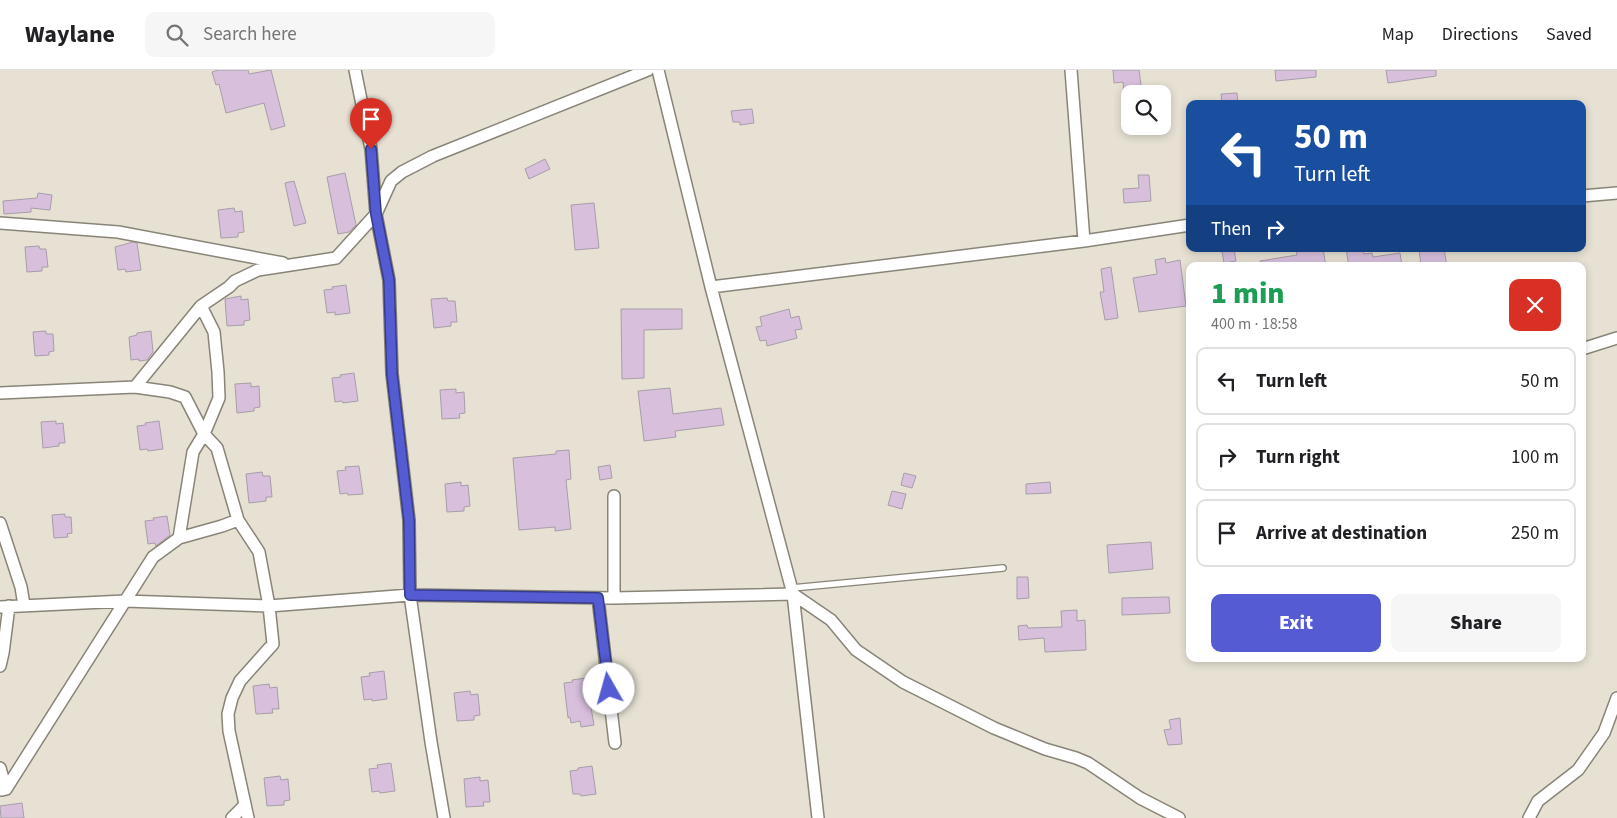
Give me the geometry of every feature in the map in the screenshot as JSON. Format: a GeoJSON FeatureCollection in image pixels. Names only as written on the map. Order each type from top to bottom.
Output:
{"type":"FeatureCollection","features":[{"type":"Feature","properties":{"kind":"street"},"geometry":{"type":"LineString","coordinates":[[355,70],[371,149],[376,214],[389,280],[392,374],[409,520],[410,595],[444,818]]}},
{"type":"Feature","properties":{"kind":"street"},"geometry":{"type":"LineString","coordinates":[[135,387],[202,306],[244,276],[258,270],[295,266],[336,258],[376,214],[391,182],[402,172],[433,156],[648,70]]}},
{"type":"Feature","properties":{"kind":"street"},"geometry":{"type":"LineString","coordinates":[[658,70],[711,287],[792,591],[818,818]]}},
{"type":"Feature","properties":{"kind":"street"},"geometry":{"type":"LineString","coordinates":[[1071,70],[1084,241]]}},
{"type":"Feature","properties":{"kind":"street"},"geometry":{"type":"LineString","coordinates":[[1586,196],[1617,192]]}},
{"type":"Feature","properties":{"kind":"street"},"geometry":{"type":"LineString","coordinates":[[0,224],[118,232],[295,266]]}},
{"type":"Feature","properties":{"kind":"street"},"geometry":{"type":"LineString","coordinates":[[711,287],[1084,241],[1186,226]]}},
{"type":"Feature","properties":{"kind":"street"},"geometry":{"type":"LineString","coordinates":[[178,538],[194,452],[204,434],[219,398],[214,332],[202,306]]}},
{"type":"Feature","properties":{"kind":"street"},"geometry":{"type":"LineString","coordinates":[[1586,348],[1617,338]]}},
{"type":"Feature","properties":{"kind":"street"},"geometry":{"type":"LineString","coordinates":[[0,393],[135,387],[170,392],[185,397],[204,434],[216,448],[238,520],[259,552],[269,606],[273,644],[240,681],[232,698],[228,714],[244,806],[248,818]]}},
{"type":"Feature","properties":{"kind":"street"},"geometry":{"type":"LineString","coordinates":[[614,496],[614,598]]}},
{"type":"Feature","properties":{"kind":"street"},"geometry":{"type":"LineString","coordinates":[[3,790],[153,557],[178,538],[238,520]]}},
{"type":"Feature","properties":{"kind":"street"},"geometry":{"type":"LineString","coordinates":[[0,523],[21,587],[24,605]]}},
{"type":"Feature","properties":{"kind":"street"},"geometry":{"type":"LineString","coordinates":[[0,666],[3,653],[4,606],[125,601],[269,606],[410,595],[614,598],[792,591],[831,620],[856,650],[903,682],[994,728],[1088,763],[1162,814],[1179,818]]}},
{"type":"Feature","properties":{"kind":"street"},"geometry":{"type":"LineString","coordinates":[[598,598],[615,743]]}},
{"type":"Feature","properties":{"kind":"street"},"geometry":{"type":"LineString","coordinates":[[1529,818],[1538,801],[1578,770],[1604,734],[1617,698]]}},
{"type":"Feature","properties":{"kind":"street"},"geometry":{"type":"LineString","coordinates":[[0,768],[3,790]]}},
{"type":"Feature","properties":{"kind":"street"},"geometry":{"type":"LineString","coordinates":[[232,818],[244,806]]}},
{"type":"Feature","properties":{"kind":"lane"},"geometry":{"type":"LineString","coordinates":[[792,591],[1003,568]]}},
{"type":"Feature","properties":{"kind":"building"},"geometry":{"type":"Polygon","coordinates":[[[218,70],[248,70],[249,74],[271,70],[285,126],[271,130],[264,103],[226,113],[219,84],[216,85],[212,72],[218,70]]]}},
{"type":"Feature","properties":{"kind":"building"},"geometry":{"type":"Polygon","coordinates":[[[1113,70],[1139,70],[1141,85],[1123,85],[1123,82],[1114,83],[1113,70]]]}},
{"type":"Feature","properties":{"kind":"building"},"geometry":{"type":"Polygon","coordinates":[[[1275,70],[1316,70],[1316,77],[1276,81],[1275,70]]]}},
{"type":"Feature","properties":{"kind":"building"},"geometry":{"type":"Polygon","coordinates":[[[1386,70],[1436,70],[1436,76],[1388,83],[1386,70]]]}},
{"type":"Feature","properties":{"kind":"building"},"geometry":{"type":"Polygon","coordinates":[[[1237,93],[1238,100],[1222,100],[1221,94],[1237,93]]]}},
{"type":"Feature","properties":{"kind":"building"},"geometry":{"type":"Polygon","coordinates":[[[752,109],[754,123],[740,125],[740,122],[733,122],[731,111],[752,109]]]}},
{"type":"Feature","properties":{"kind":"building"},"geometry":{"type":"Polygon","coordinates":[[[545,159],[550,169],[529,179],[525,169],[545,159]]]}},
{"type":"Feature","properties":{"kind":"building"},"geometry":{"type":"Polygon","coordinates":[[[345,173],[356,225],[349,232],[338,234],[327,177],[345,173]]]}},
{"type":"Feature","properties":{"kind":"building"},"geometry":{"type":"Polygon","coordinates":[[[1138,175],[1149,175],[1151,201],[1124,203],[1123,189],[1139,188],[1138,175]]]}},
{"type":"Feature","properties":{"kind":"building"},"geometry":{"type":"Polygon","coordinates":[[[294,181],[306,223],[294,226],[285,183],[294,181]]]}},
{"type":"Feature","properties":{"kind":"building"},"geometry":{"type":"Polygon","coordinates":[[[38,193],[52,195],[50,210],[31,208],[31,212],[4,214],[3,201],[37,198],[38,193]]]}},
{"type":"Feature","properties":{"kind":"building"},"geometry":{"type":"Polygon","coordinates":[[[594,203],[599,248],[575,250],[571,205],[594,203]]]}},
{"type":"Feature","properties":{"kind":"building"},"geometry":{"type":"Polygon","coordinates":[[[234,208],[235,212],[242,211],[244,232],[238,233],[238,237],[221,238],[218,210],[234,208]]]}},
{"type":"Feature","properties":{"kind":"building"},"geometry":{"type":"Polygon","coordinates":[[[133,242],[137,243],[141,270],[126,272],[125,269],[118,270],[115,247],[133,242]]]}},
{"type":"Feature","properties":{"kind":"building"},"geometry":{"type":"Polygon","coordinates":[[[39,246],[40,249],[46,249],[48,267],[42,267],[42,271],[27,272],[25,247],[39,246]]]}},
{"type":"Feature","properties":{"kind":"building"},"geometry":{"type":"Polygon","coordinates":[[[1222,252],[1234,252],[1236,261],[1224,262],[1222,252]]]}},
{"type":"Feature","properties":{"kind":"building"},"geometry":{"type":"Polygon","coordinates":[[[1296,252],[1324,252],[1325,262],[1260,262],[1260,261],[1297,255],[1296,252]]]}},
{"type":"Feature","properties":{"kind":"building"},"geometry":{"type":"Polygon","coordinates":[[[1347,252],[1372,253],[1373,257],[1400,253],[1401,262],[1348,262],[1347,252]]]}},
{"type":"Feature","properties":{"kind":"building"},"geometry":{"type":"Polygon","coordinates":[[[1419,252],[1445,252],[1446,262],[1421,262],[1419,252]]]}},
{"type":"Feature","properties":{"kind":"building"},"geometry":{"type":"Polygon","coordinates":[[[1165,258],[1166,263],[1180,260],[1186,306],[1139,312],[1133,278],[1157,274],[1155,260],[1165,258]]]}},
{"type":"Feature","properties":{"kind":"building"},"geometry":{"type":"Polygon","coordinates":[[[1111,267],[1118,318],[1105,320],[1100,292],[1104,292],[1101,269],[1111,267]]]}},
{"type":"Feature","properties":{"kind":"building"},"geometry":{"type":"Polygon","coordinates":[[[346,285],[350,313],[335,315],[335,312],[327,313],[324,290],[346,285]]]}},
{"type":"Feature","properties":{"kind":"building"},"geometry":{"type":"Polygon","coordinates":[[[241,296],[241,300],[248,299],[250,320],[244,321],[244,325],[227,326],[225,299],[241,296]]]}},
{"type":"Feature","properties":{"kind":"building"},"geometry":{"type":"Polygon","coordinates":[[[447,298],[448,301],[455,301],[457,322],[451,322],[451,326],[434,328],[431,299],[447,298]]]}},
{"type":"Feature","properties":{"kind":"building"},"geometry":{"type":"Polygon","coordinates":[[[621,309],[682,309],[682,329],[644,330],[644,378],[622,379],[621,309]]]}},
{"type":"Feature","properties":{"kind":"building"},"geometry":{"type":"Polygon","coordinates":[[[789,309],[791,318],[799,316],[802,329],[795,330],[797,338],[767,346],[766,340],[760,341],[756,327],[762,326],[760,317],[789,309]]]}},
{"type":"Feature","properties":{"kind":"building"},"geometry":{"type":"Polygon","coordinates":[[[46,331],[46,334],[53,334],[54,351],[49,352],[49,355],[35,356],[33,332],[46,331]]]}},
{"type":"Feature","properties":{"kind":"building"},"geometry":{"type":"Polygon","coordinates":[[[151,331],[153,352],[147,360],[131,360],[129,337],[137,335],[137,333],[151,331]]]}},
{"type":"Feature","properties":{"kind":"building"},"geometry":{"type":"Polygon","coordinates":[[[354,373],[358,401],[335,402],[332,378],[354,373]]]}},
{"type":"Feature","properties":{"kind":"building"},"geometry":{"type":"Polygon","coordinates":[[[251,383],[251,387],[259,386],[260,407],[254,408],[254,411],[237,413],[235,384],[251,383]]]}},
{"type":"Feature","properties":{"kind":"building"},"geometry":{"type":"Polygon","coordinates":[[[670,388],[673,414],[721,408],[724,425],[675,431],[676,437],[644,441],[638,391],[670,388]]]}},
{"type":"Feature","properties":{"kind":"building"},"geometry":{"type":"Polygon","coordinates":[[[456,389],[456,393],[464,392],[465,413],[459,414],[460,418],[442,419],[440,390],[456,389]]]}},
{"type":"Feature","properties":{"kind":"building"},"geometry":{"type":"Polygon","coordinates":[[[56,421],[56,424],[63,423],[65,443],[59,443],[59,446],[43,448],[41,422],[56,421]]]}},
{"type":"Feature","properties":{"kind":"building"},"geometry":{"type":"Polygon","coordinates":[[[159,421],[163,449],[140,450],[137,426],[159,421]]]}},
{"type":"Feature","properties":{"kind":"building"},"geometry":{"type":"Polygon","coordinates":[[[569,450],[571,479],[566,480],[571,529],[555,531],[555,527],[519,530],[513,458],[556,454],[556,451],[569,450]]]}},
{"type":"Feature","properties":{"kind":"building"},"geometry":{"type":"Polygon","coordinates":[[[610,465],[612,478],[600,480],[598,467],[610,465]]]}},
{"type":"Feature","properties":{"kind":"building"},"geometry":{"type":"Polygon","coordinates":[[[359,466],[363,494],[340,494],[337,471],[346,470],[345,467],[359,466]]]}},
{"type":"Feature","properties":{"kind":"building"},"geometry":{"type":"Polygon","coordinates":[[[262,472],[263,476],[270,476],[272,497],[266,497],[266,501],[249,503],[246,474],[262,472]]]}},
{"type":"Feature","properties":{"kind":"building"},"geometry":{"type":"Polygon","coordinates":[[[904,473],[916,476],[912,488],[901,485],[904,473]]]}},
{"type":"Feature","properties":{"kind":"building"},"geometry":{"type":"Polygon","coordinates":[[[461,482],[461,486],[468,485],[470,506],[464,507],[464,511],[447,512],[445,484],[461,482]]]}},
{"type":"Feature","properties":{"kind":"building"},"geometry":{"type":"Polygon","coordinates":[[[1050,482],[1051,493],[1026,494],[1026,484],[1050,482]]]}},
{"type":"Feature","properties":{"kind":"building"},"geometry":{"type":"Polygon","coordinates":[[[892,491],[906,494],[902,509],[888,505],[892,491]]]}},
{"type":"Feature","properties":{"kind":"building"},"geometry":{"type":"Polygon","coordinates":[[[65,514],[65,517],[71,517],[72,533],[67,534],[68,537],[54,538],[52,515],[65,514]]]}},
{"type":"Feature","properties":{"kind":"building"},"geometry":{"type":"Polygon","coordinates":[[[167,516],[170,535],[156,546],[155,543],[148,544],[145,521],[167,516]]]}},
{"type":"Feature","properties":{"kind":"building"},"geometry":{"type":"Polygon","coordinates":[[[1151,542],[1153,569],[1109,573],[1107,545],[1151,542]]]}},
{"type":"Feature","properties":{"kind":"building"},"geometry":{"type":"Polygon","coordinates":[[[1017,577],[1028,577],[1029,598],[1017,599],[1017,577]]]}},
{"type":"Feature","properties":{"kind":"building"},"geometry":{"type":"Polygon","coordinates":[[[1169,597],[1170,613],[1122,615],[1122,598],[1169,597]]]}},
{"type":"Feature","properties":{"kind":"building"},"geometry":{"type":"Polygon","coordinates":[[[1077,610],[1077,621],[1085,620],[1086,650],[1045,652],[1044,638],[1019,640],[1018,626],[1027,625],[1028,628],[1062,627],[1061,611],[1077,610]]]}},
{"type":"Feature","properties":{"kind":"building"},"geometry":{"type":"Polygon","coordinates":[[[384,671],[387,699],[364,700],[361,677],[370,676],[369,673],[384,671]]]}},
{"type":"Feature","properties":{"kind":"building"},"geometry":{"type":"Polygon","coordinates":[[[586,678],[594,725],[581,727],[580,721],[571,723],[570,717],[568,718],[564,683],[586,678]]]}},
{"type":"Feature","properties":{"kind":"building"},"geometry":{"type":"Polygon","coordinates":[[[269,684],[270,688],[277,687],[279,709],[272,709],[273,713],[256,714],[253,686],[269,684]]]}},
{"type":"Feature","properties":{"kind":"building"},"geometry":{"type":"Polygon","coordinates":[[[470,691],[471,695],[478,694],[480,715],[474,716],[474,720],[457,721],[454,693],[470,691]]]}},
{"type":"Feature","properties":{"kind":"building"},"geometry":{"type":"Polygon","coordinates":[[[1180,718],[1182,744],[1168,745],[1164,730],[1171,729],[1169,720],[1180,718]]]}},
{"type":"Feature","properties":{"kind":"building"},"geometry":{"type":"Polygon","coordinates":[[[391,763],[395,791],[372,792],[369,769],[378,768],[377,765],[391,763]]]}},
{"type":"Feature","properties":{"kind":"building"},"geometry":{"type":"Polygon","coordinates":[[[592,766],[596,794],[581,796],[580,794],[573,794],[570,771],[592,766]]]}},
{"type":"Feature","properties":{"kind":"building"},"geometry":{"type":"Polygon","coordinates":[[[280,776],[281,780],[288,779],[290,800],[284,801],[284,805],[267,806],[264,778],[280,776]]]}},
{"type":"Feature","properties":{"kind":"building"},"geometry":{"type":"Polygon","coordinates":[[[480,777],[480,781],[488,780],[490,802],[483,802],[484,806],[466,807],[464,779],[480,777]]]}},
{"type":"Feature","properties":{"kind":"building"},"geometry":{"type":"Polygon","coordinates":[[[22,803],[24,818],[1,818],[0,806],[22,803]]]}},
{"type":"Feature","properties":{"kind":"route"},"geometry":{"type":"LineString","coordinates":[[371,149],[376,214],[389,280],[392,374],[409,520],[410,595],[598,598],[609,689]]}}]}
